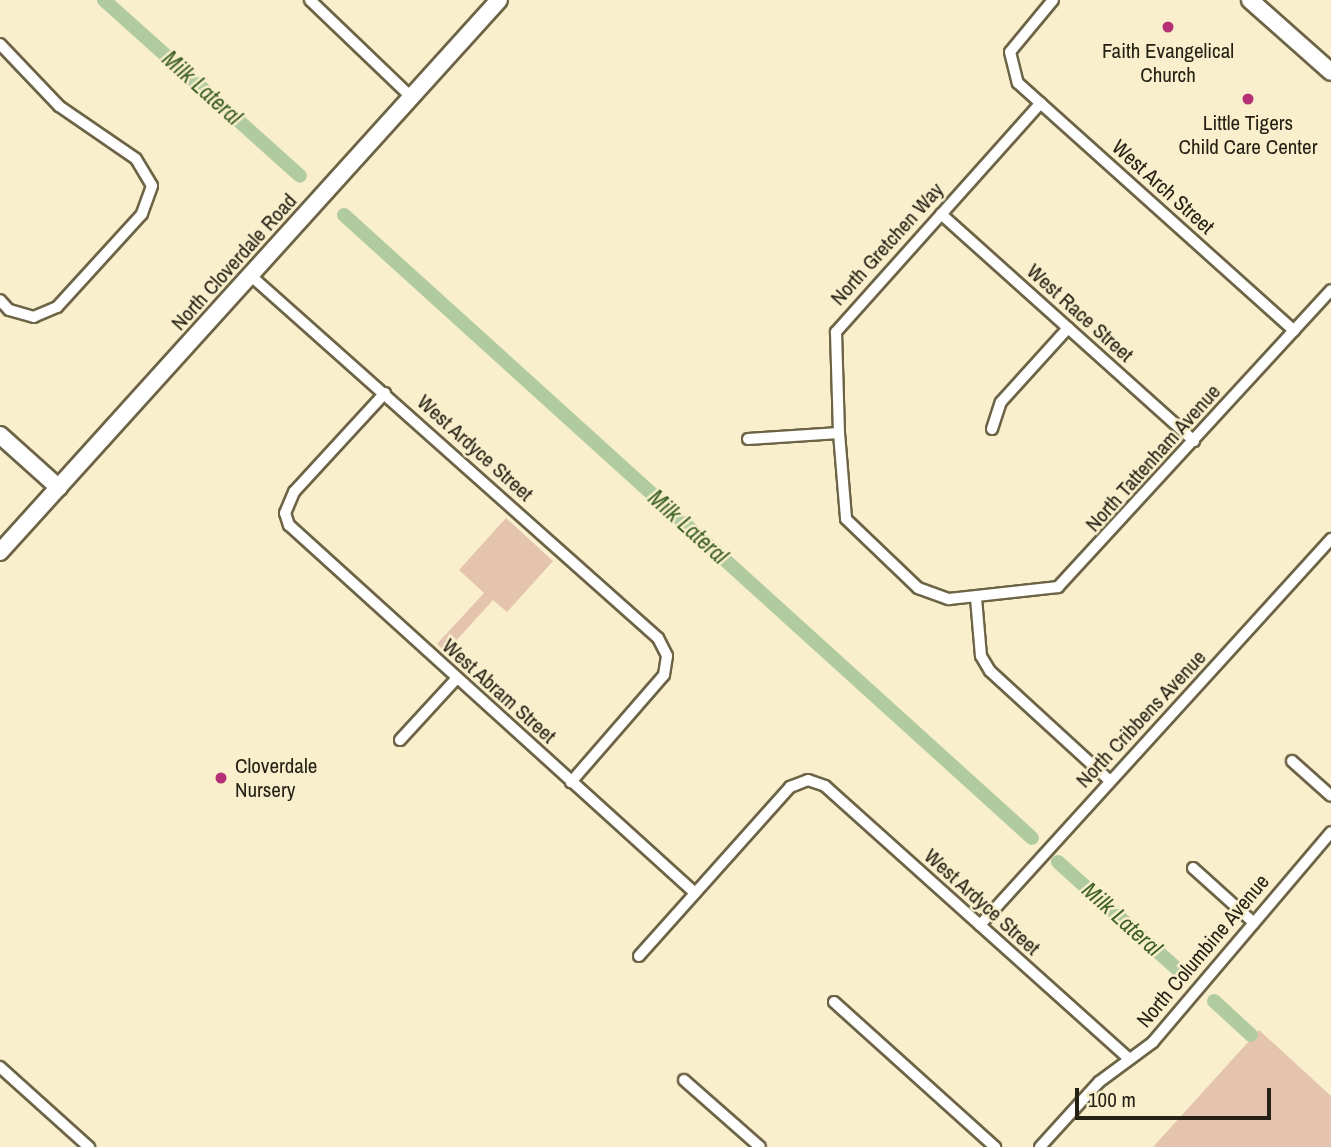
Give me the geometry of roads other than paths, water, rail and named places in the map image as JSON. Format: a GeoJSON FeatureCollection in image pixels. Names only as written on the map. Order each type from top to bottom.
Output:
{"type":"FeatureCollection","features":[{"type":"Feature","properties":{"kind":"main road","name":"North Cloverdale Road"},"geometry":{"type":"LineString","coordinates":[[0,552],[499,0]]}},
{"type":"Feature","properties":{"kind":"main road"},"geometry":{"type":"LineString","coordinates":[[1250,0],[1331,72]]}},
{"type":"Feature","properties":{"kind":"main road"},"geometry":{"type":"LineString","coordinates":[[0,435],[59,488]]}},
{"type":"Feature","properties":{"kind":"street"},"geometry":{"type":"LineString","coordinates":[[310,0],[411,97]]}},
{"type":"Feature","properties":{"kind":"street","name":"West Arch Street"},"geometry":{"type":"LineString","coordinates":[[1053,0],[1016,39],[1010,52],[1018,83],[1294,331]]}},
{"type":"Feature","properties":{"kind":"street"},"geometry":{"type":"LineString","coordinates":[[0,44],[59,106],[136,159],[152,187],[142,214],[58,306],[34,317],[9,310],[0,300]]}},
{"type":"Feature","properties":{"kind":"street","name":"North Gretchen Way"},"geometry":{"type":"LineString","coordinates":[[976,598],[949,599],[918,588],[857,534],[846,519],[839,433],[836,332],[1041,103]]}},
{"type":"Feature","properties":{"kind":"street","name":"West Race Street"},"geometry":{"type":"LineString","coordinates":[[941,214],[1194,441]]}},
{"type":"Feature","properties":{"kind":"street","name":"West Ardyce Street"},"geometry":{"type":"LineString","coordinates":[[250,275],[658,638],[667,656],[664,675],[571,782]]}},
{"type":"Feature","properties":{"kind":"street","name":"North Tattenham Avenue"},"geometry":{"type":"LineString","coordinates":[[976,598],[1058,587],[1331,290]]}},
{"type":"Feature","properties":{"kind":"street"},"geometry":{"type":"LineString","coordinates":[[992,429],[1001,402],[1068,328]]}},
{"type":"Feature","properties":{"kind":"street","name":"West Abram Street"},"geometry":{"type":"LineString","coordinates":[[385,393],[293,492],[285,513],[295,534],[695,893]]}},
{"type":"Feature","properties":{"kind":"street"},"geometry":{"type":"LineString","coordinates":[[748,439],[839,433]]}},
{"type":"Feature","properties":{"kind":"street","name":"North Cribbens Avenue"},"geometry":{"type":"LineString","coordinates":[[980,925],[1331,539]]}},
{"type":"Feature","properties":{"kind":"street"},"geometry":{"type":"LineString","coordinates":[[976,598],[981,656],[990,671],[1110,781]]}},
{"type":"Feature","properties":{"kind":"street"},"geometry":{"type":"LineString","coordinates":[[400,740],[456,679]]}},
{"type":"Feature","properties":{"kind":"street"},"geometry":{"type":"LineString","coordinates":[[1292,761],[1331,796]]}},
{"type":"Feature","properties":{"kind":"street","name":"West Ardyce Street"},"geometry":{"type":"LineString","coordinates":[[695,893],[790,787],[808,780],[825,786],[1128,1058]]}},
{"type":"Feature","properties":{"kind":"street","name":"North Columbine Avenue"},"geometry":{"type":"LineString","coordinates":[[1040,1147],[1099,1082],[1153,1042],[1331,832]]}},
{"type":"Feature","properties":{"kind":"street"},"geometry":{"type":"LineString","coordinates":[[1193,868],[1254,923]]}},
{"type":"Feature","properties":{"kind":"street"},"geometry":{"type":"LineString","coordinates":[[639,956],[695,893]]}},
{"type":"Feature","properties":{"kind":"street"},"geometry":{"type":"LineString","coordinates":[[834,1002],[995,1147]]}},
{"type":"Feature","properties":{"kind":"street"},"geometry":{"type":"LineString","coordinates":[[0,1067],[89,1147]]}},
{"type":"Feature","properties":{"kind":"street"},"geometry":{"type":"LineString","coordinates":[[684,1080],[760,1147]]}},
{"type":"Feature","properties":{"kind":"waterway","name":"Milk Lateral"},"geometry":{"type":"LineString","coordinates":[[104,0],[300,176]]}},
{"type":"Feature","properties":{"kind":"waterway","name":"Milk Lateral"},"geometry":{"type":"LineString","coordinates":[[344,215],[1032,838]]}},
{"type":"Feature","properties":{"kind":"waterway","name":"Milk Lateral"},"geometry":{"type":"LineString","coordinates":[[1058,862],[1185,976]]}},
{"type":"Feature","properties":{"kind":"waterway","name":"Milk Lateral"},"geometry":{"type":"LineString","coordinates":[[1214,1001],[1251,1035]]}},
{"type":"Feature","properties":{"kind":"place","name":"Faith Evangelical Church"},"geometry":{"type":"Point","coordinates":[1168,27]}},
{"type":"Feature","properties":{"kind":"place","name":"Little Tigers Child Care Center"},"geometry":{"type":"Point","coordinates":[1248,99]}},
{"type":"Feature","properties":{"kind":"place","name":"Cloverdale Nursery"},"geometry":{"type":"Point","coordinates":[221,778]}}]}
